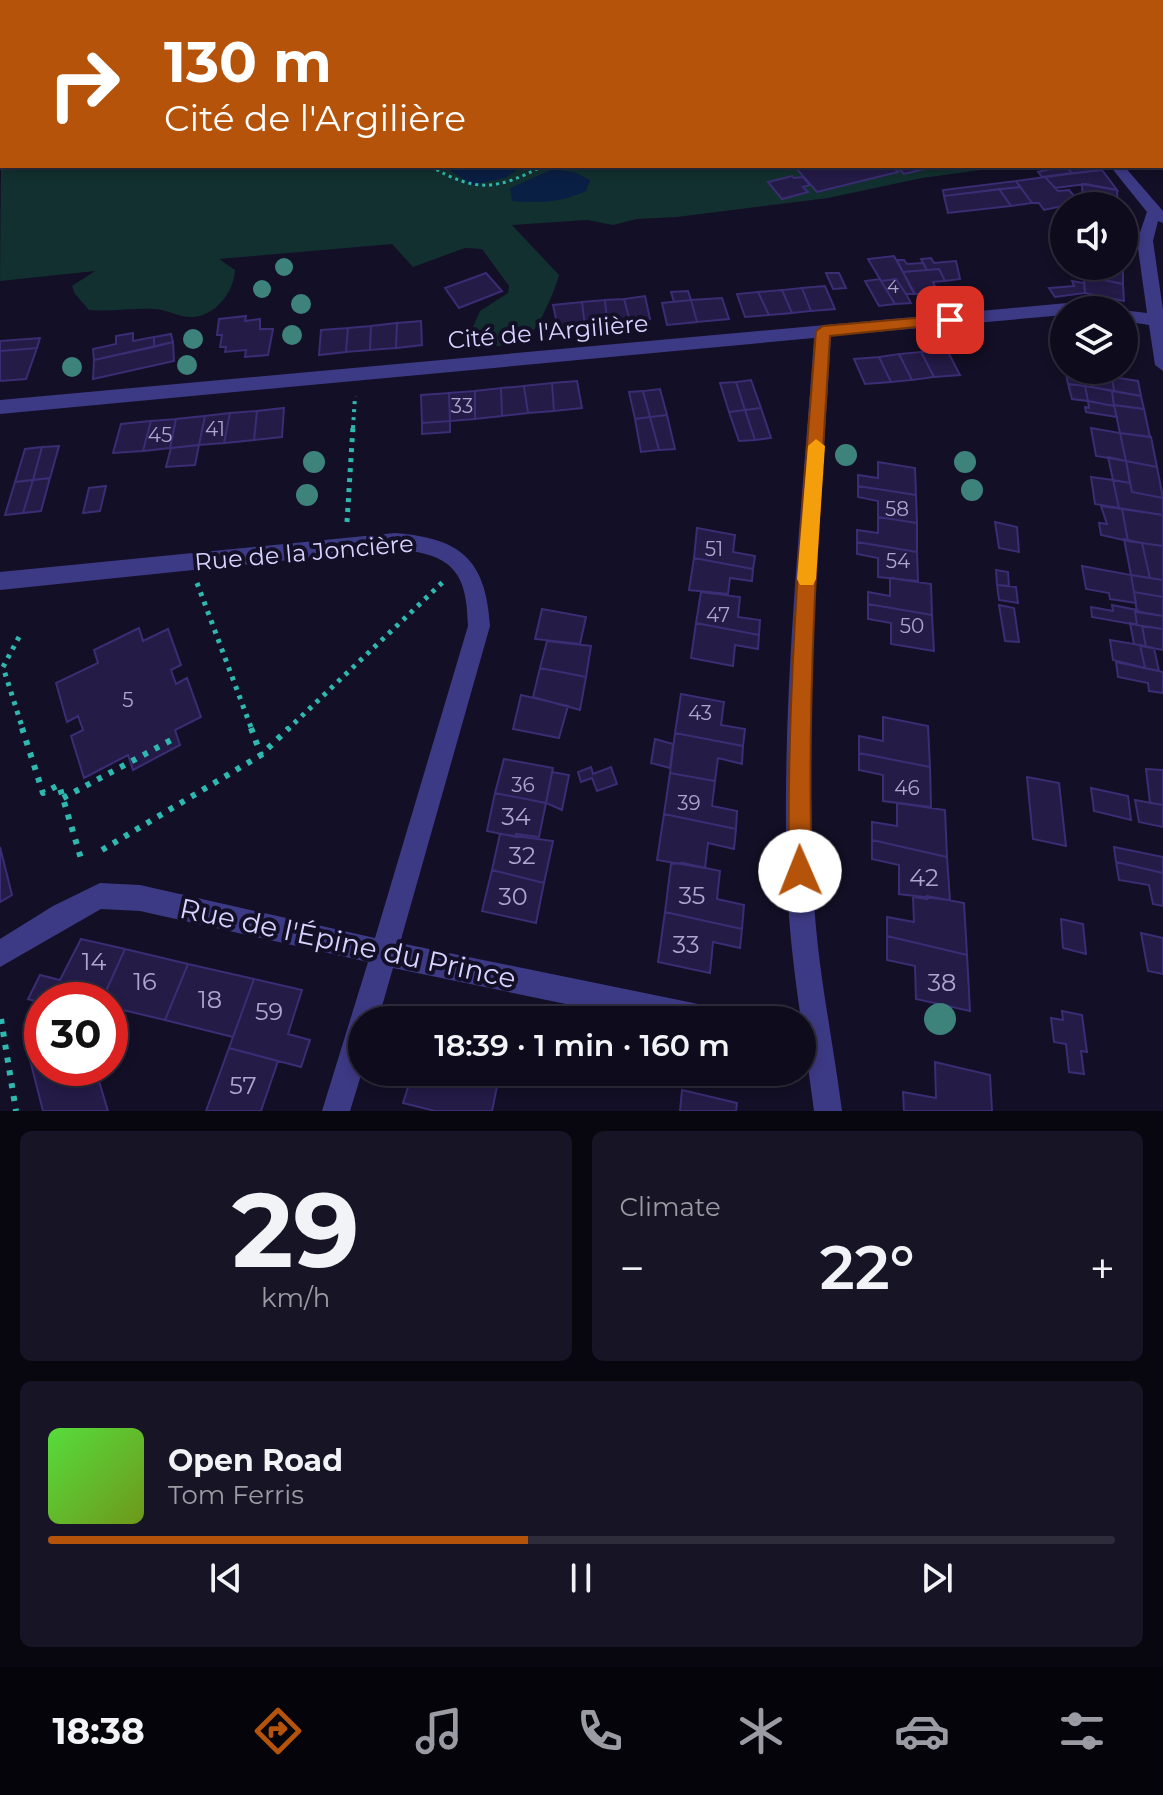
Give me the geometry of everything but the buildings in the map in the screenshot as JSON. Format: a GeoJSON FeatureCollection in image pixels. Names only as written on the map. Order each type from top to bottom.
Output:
{"type":"FeatureCollection","features":[{"type":"Feature","properties":{"kind":"street"},"geometry":{"type":"LineString","coordinates":[[1119,168],[1158,216],[1145,241],[1163,365]]}},
{"type":"Feature","properties":{"kind":"street","name":"Cité de l'Argilière"},"geometry":{"type":"LineString","coordinates":[[0,407],[1050,311]]}},
{"type":"Feature","properties":{"kind":"street"},"geometry":{"type":"LineString","coordinates":[[1138,317],[1156,320]]}},
{"type":"Feature","properties":{"kind":"street"},"geometry":{"type":"LineString","coordinates":[[808,1006],[801,903],[798,778],[803,620],[823,331]]}},
{"type":"Feature","properties":{"kind":"street","name":"Rue de la Joncière"},"geometry":{"type":"LineString","coordinates":[[0,581],[395,541],[423,542],[445,549],[463,564]]}},
{"type":"Feature","properties":{"kind":"street"},"geometry":{"type":"LineString","coordinates":[[368,1006],[479,626],[476,584],[463,564]]}},
{"type":"Feature","properties":{"kind":"street","name":"Rue de l'Épine du Prince"},"geometry":{"type":"LineString","coordinates":[[0,954],[62,915],[100,896],[140,898],[642,1006]]}},
{"type":"Feature","properties":{"kind":"street"},"geometry":{"type":"LineString","coordinates":[[816,1062],[828,1111]]}},
{"type":"Feature","properties":{"kind":"street"},"geometry":{"type":"LineString","coordinates":[[336,1111],[348,1072]]}},
{"type":"Feature","properties":{"kind":"path"},"geometry":{"type":"LineString","coordinates":[[434,168],[468,187],[490,187],[538,168]]}},
{"type":"Feature","properties":{"kind":"path"},"geometry":{"type":"LineString","coordinates":[[345,547],[357,374]]}},
{"type":"Feature","properties":{"kind":"path"},"geometry":{"type":"LineString","coordinates":[[189,562],[261,755]]}},
{"type":"Feature","properties":{"kind":"path"},"geometry":{"type":"LineString","coordinates":[[102,850],[261,755],[463,564]]}},
{"type":"Feature","properties":{"kind":"path"},"geometry":{"type":"LineString","coordinates":[[19,637],[3,667],[43,793],[59,785],[82,862]]}},
{"type":"Feature","properties":{"kind":"path"},"geometry":{"type":"LineString","coordinates":[[63,798],[175,738]]}},
{"type":"Feature","properties":{"kind":"path"},"geometry":{"type":"LineString","coordinates":[[1,1019],[16,1111]]}},
{"type":"Feature","properties":{"kind":"green space"},"geometry":{"type":"Polygon","coordinates":[[[1,168],[447,168],[472,184],[518,168],[996,168],[922,178],[828,198],[637,219],[613,225],[587,220],[512,225],[559,275],[534,330],[522,342],[513,345],[473,348],[465,345],[480,311],[508,293],[509,286],[482,249],[465,248],[413,267],[392,244],[219,259],[235,270],[231,287],[215,308],[191,317],[153,309],[89,310],[72,286],[95,271],[0,281],[1,168]]]}},
{"type":"Feature","properties":{"kind":"water"},"geometry":{"type":"Polygon","coordinates":[[[447,168],[521,168],[505,178],[472,185],[447,168]]]}},
{"type":"Feature","properties":{"kind":"water"},"geometry":{"type":"Polygon","coordinates":[[[553,169],[574,172],[590,180],[586,191],[550,201],[512,201],[510,188],[553,169]]]}},
{"type":"Feature","properties":{"kind":"slow traffic"},"geometry":{"type":"LineString","coordinates":[[806,579],[816,446]]}},
{"type":"Feature","properties":{"kind":"route"},"geometry":{"type":"LineString","coordinates":[[800,871],[798,778],[803,620],[823,331],[950,320]]}}]}
